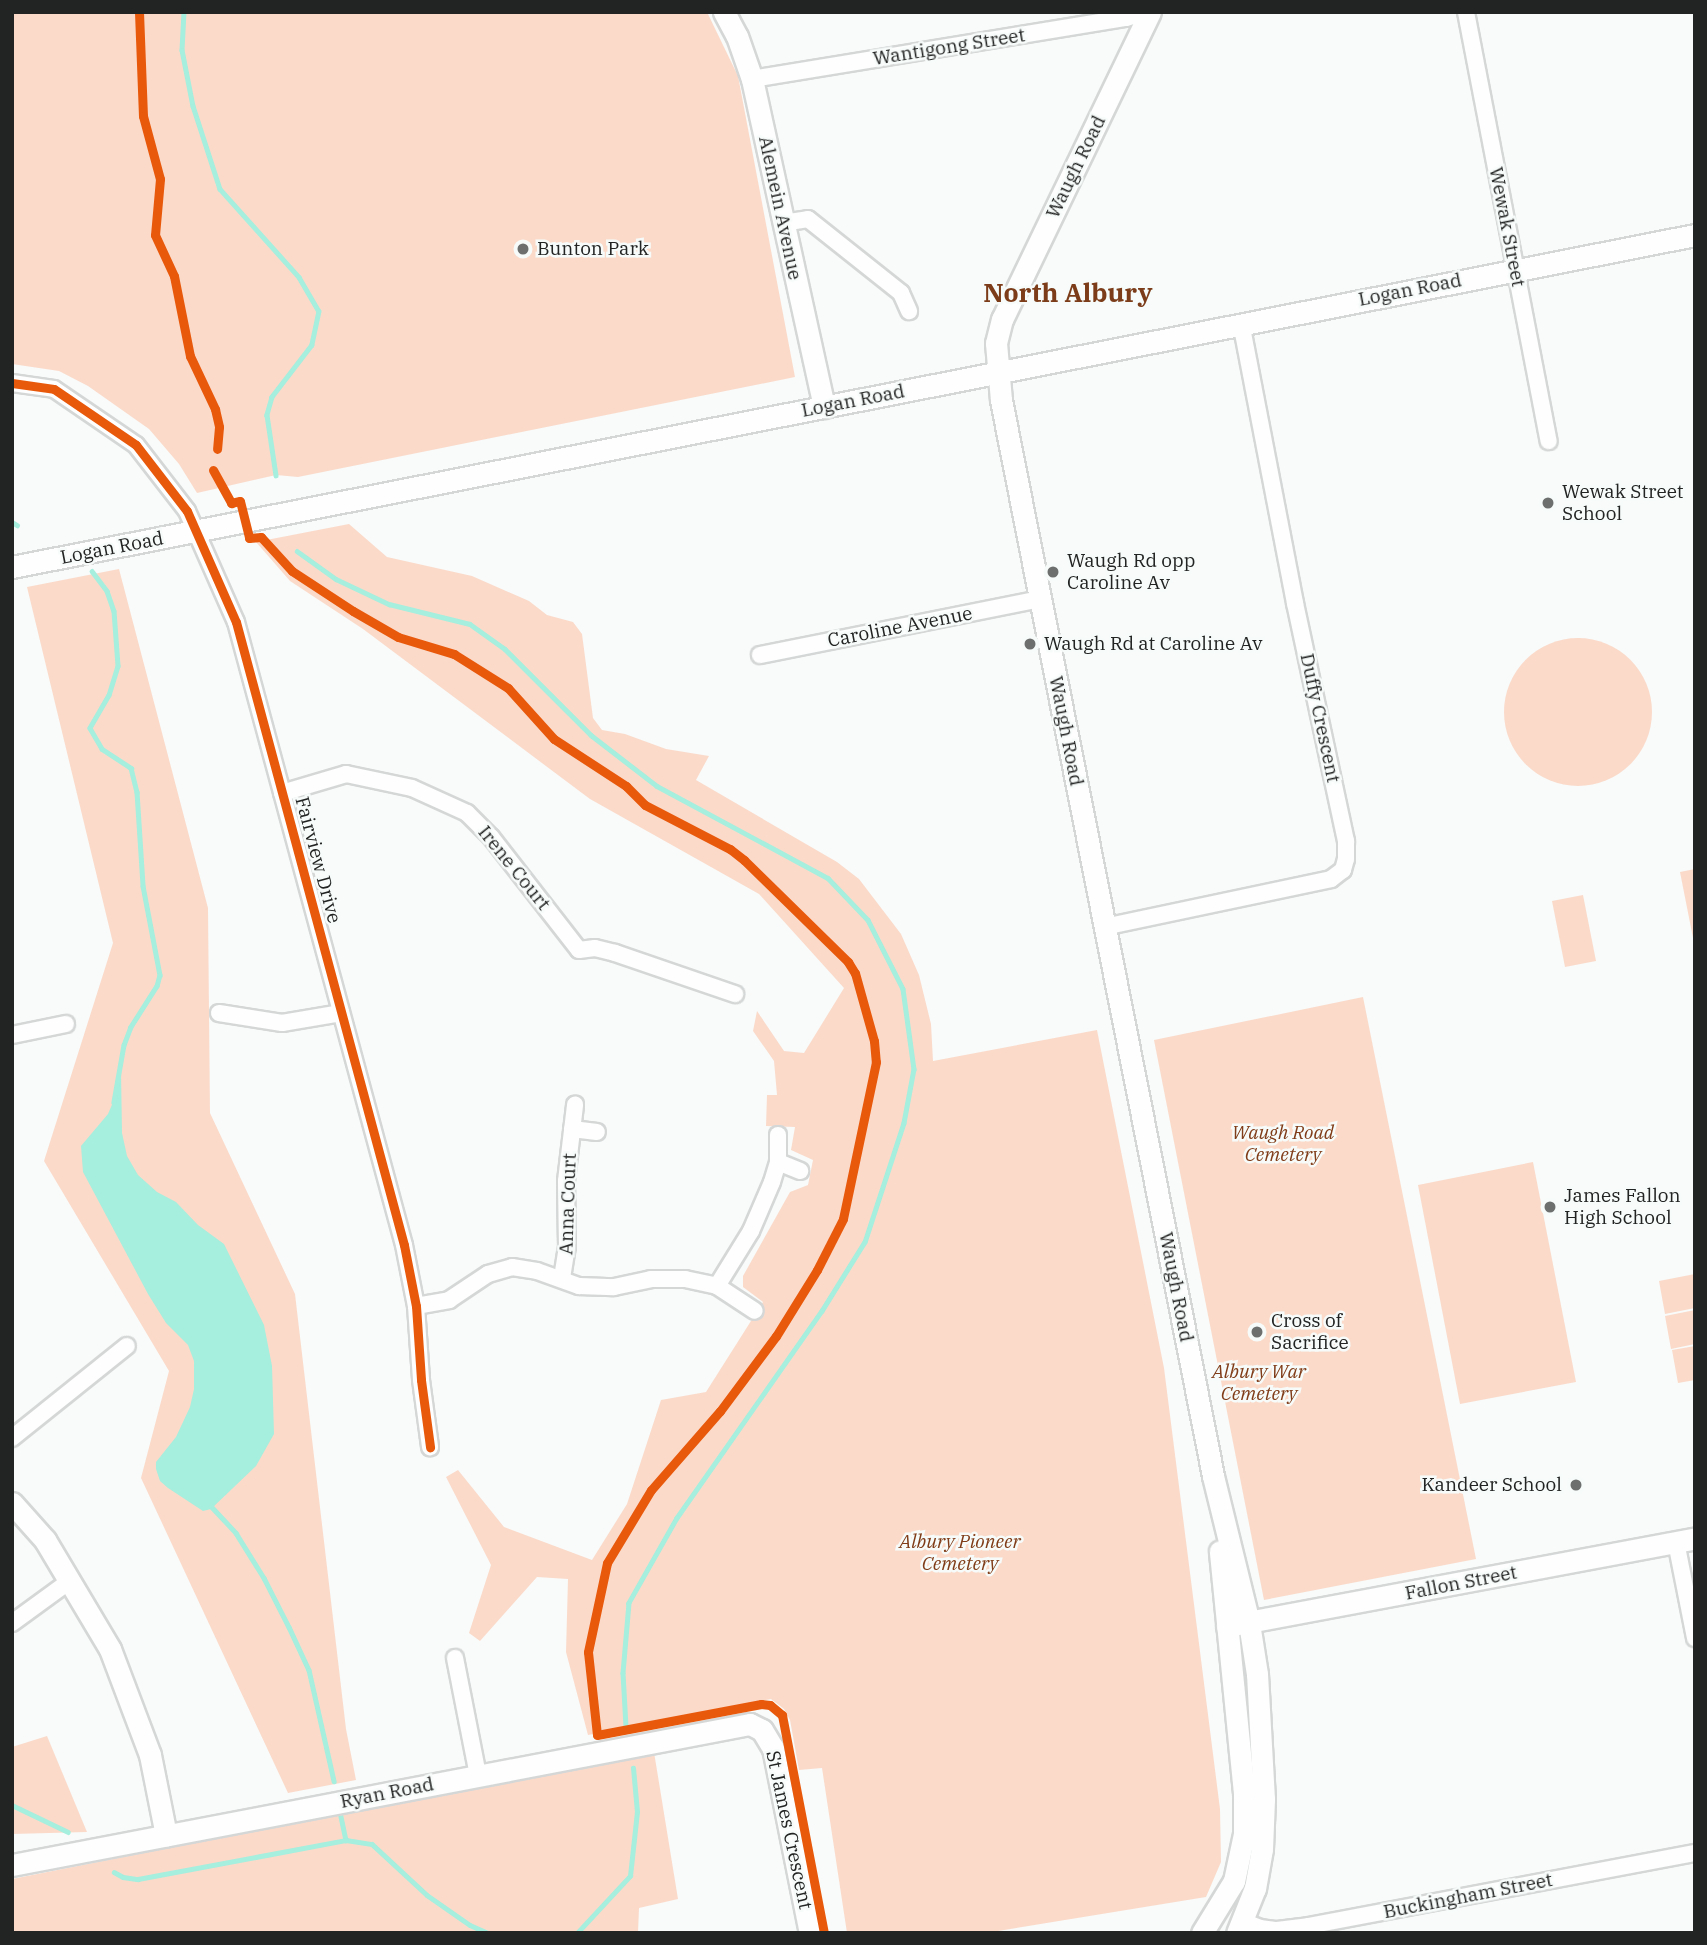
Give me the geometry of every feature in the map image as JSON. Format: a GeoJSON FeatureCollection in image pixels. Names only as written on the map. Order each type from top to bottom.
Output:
{"type":"FeatureCollection","features":[{"type":"Feature","properties":{"kind":"main road","name":"Alemein Avenue"},"geometry":{"type":"LineString","coordinates":[[724,12],[737,36],[752,79],[824,407]]}},
{"type":"Feature","properties":{"kind":"main road","name":"Waugh Road"},"geometry":{"type":"LineString","coordinates":[[1148,12],[1002,320],[996,343],[1001,400],[1104,927],[1213,1476],[1249,1623],[1257,1674],[1264,1799],[1262,1849],[1255,1888],[1240,1927]]}},
{"type":"Feature","properties":{"kind":"main road","name":"Logan Road"},"geometry":{"type":"LineString","coordinates":[[12,567],[1695,235]]}},
{"type":"Feature","properties":{"kind":"main road","name":"Waugh Road"},"geometry":{"type":"LineString","coordinates":[[1202,1933],[1234,1881],[1244,1834],[1244,1793],[1213,1476]]}},
{"type":"Feature","properties":{"kind":"main road"},"geometry":{"type":"LineString","coordinates":[[12,1503],[45,1540],[110,1649],[150,1755],[166,1835]]}},
{"type":"Feature","properties":{"kind":"main road","name":"Fallon Street"},"geometry":{"type":"LineString","coordinates":[[1227,1626],[1685,1540]]}},
{"type":"Feature","properties":{"kind":"main road","name":"Ryan Road"},"geometry":{"type":"LineString","coordinates":[[12,1865],[732,1726],[750,1724],[762,1730]]}},
{"type":"Feature","properties":{"kind":"main road","name":"St James Crescent"},"geometry":{"type":"LineString","coordinates":[[762,1730],[773,1748],[810,1933]]}},
{"type":"Feature","properties":{"kind":"street","name":"Wantigong Street"},"geometry":{"type":"LineString","coordinates":[[752,79],[1126,18],[1148,12]]}},
{"type":"Feature","properties":{"kind":"street","name":"Wewak Street"},"geometry":{"type":"LineString","coordinates":[[1466,12],[1549,441]]}},
{"type":"Feature","properties":{"kind":"street"},"geometry":{"type":"LineString","coordinates":[[783,223],[808,219],[901,293],[909,311]]}},
{"type":"Feature","properties":{"kind":"street","name":"Duffy Crescent"},"geometry":{"type":"LineString","coordinates":[[1104,927],[1331,879],[1343,870],[1346,859],[1346,841],[1295,603],[1241,323]]}},
{"type":"Feature","properties":{"kind":"street","name":"Fairview Drive"},"geometry":{"type":"LineString","coordinates":[[12,383],[54,388],[136,446],[187,511],[236,622],[404,1245],[416,1306],[421,1380],[430,1447]]}},
{"type":"Feature","properties":{"kind":"street","name":"Caroline Avenue"},"geometry":{"type":"LineString","coordinates":[[760,655],[1040,599]]}},
{"type":"Feature","properties":{"kind":"street","name":"Irene Court"},"geometry":{"type":"LineString","coordinates":[[282,793],[346,774],[411,788],[467,813],[491,837],[579,950],[595,948],[615,953],[735,994]]}},
{"type":"Feature","properties":{"kind":"street"},"geometry":{"type":"LineString","coordinates":[[219,1013],[282,1023],[341,1013]]}},
{"type":"Feature","properties":{"kind":"street"},"geometry":{"type":"LineString","coordinates":[[12,1034],[66,1024]]}},
{"type":"Feature","properties":{"kind":"street","name":"Anna Court"},"geometry":{"type":"LineString","coordinates":[[562,1279],[567,1246],[566,1181],[575,1105]]}},
{"type":"Feature","properties":{"kind":"street","name":"Anna Court"},"geometry":{"type":"LineString","coordinates":[[572,1129],[597,1132]]}},
{"type":"Feature","properties":{"kind":"street"},"geometry":{"type":"LineString","coordinates":[[717,1286],[751,1231],[778,1162],[778,1135]]}},
{"type":"Feature","properties":{"kind":"street"},"geometry":{"type":"LineString","coordinates":[[778,1162],[800,1171]]}},
{"type":"Feature","properties":{"kind":"street"},"geometry":{"type":"LineString","coordinates":[[416,1306],[449,1300],[488,1274],[512,1268],[562,1279],[579,1286],[614,1287],[651,1279],[685,1279],[717,1286],[755,1311]]}},
{"type":"Feature","properties":{"kind":"street"},"geometry":{"type":"LineString","coordinates":[[12,1438],[127,1346]]}},
{"type":"Feature","properties":{"kind":"street"},"geometry":{"type":"LineString","coordinates":[[1685,1540],[1695,1638]]}},
{"type":"Feature","properties":{"kind":"street"},"geometry":{"type":"LineString","coordinates":[[12,1623],[71,1580]]}},
{"type":"Feature","properties":{"kind":"street"},"geometry":{"type":"LineString","coordinates":[[455,1658],[478,1775]]}},
{"type":"Feature","properties":{"kind":"street","name":"Buckingham Street"},"geometry":{"type":"LineString","coordinates":[[1240,1927],[1277,1930],[1695,1853]]}},
{"type":"Feature","properties":{"kind":"green space","name":"Bunton Park"},"geometry":{"type":"Polygon","coordinates":[[[12,12],[707,12],[738,76],[795,377],[298,477],[276,475],[197,493],[179,464],[149,429],[88,386],[59,371],[12,364],[12,12]]]}},
{"type":"Feature","properties":{"kind":"green space","name":"Albury Pioneer Cemetery"},"geometry":{"type":"Polygon","coordinates":[[[349,524],[387,557],[472,576],[529,601],[547,615],[573,622],[582,634],[593,718],[602,730],[625,734],[666,749],[709,756],[696,780],[837,862],[859,879],[901,934],[919,975],[931,1024],[933,1061],[1097,1030],[1164,1368],[1220,1809],[1221,1862],[1206,1897],[986,1933],[847,1933],[822,1768],[799,1770],[790,1720],[784,1709],[771,1699],[588,1735],[566,1652],[568,1579],[537,1577],[480,1641],[469,1633],[491,1565],[446,1477],[458,1470],[504,1527],[592,1560],[627,1504],[661,1400],[706,1392],[763,1302],[743,1287],[743,1276],[790,1192],[808,1185],[813,1160],[791,1150],[795,1127],[766,1126],[767,1095],[777,1095],[774,1061],[753,1031],[757,1011],[784,1051],[804,1053],[844,988],[759,894],[590,799],[363,629],[290,581],[256,542],[349,524]]]}},
{"type":"Feature","properties":{"kind":"green space"},"geometry":{"type":"Polygon","coordinates":[[[119,569],[208,908],[210,1113],[295,1294],[346,1729],[356,1780],[288,1793],[141,1478],[169,1371],[44,1161],[113,943],[27,587],[119,569]]]}},
{"type":"Feature","properties":{"kind":"green space"},"geometry":{"type":"Polygon","coordinates":[[[1578,638],[1606,644],[1630,660],[1646,684],[1652,712],[1646,740],[1630,764],[1606,780],[1578,786],[1550,780],[1526,764],[1510,740],[1504,712],[1510,684],[1526,660],[1550,644],[1578,638]]]}},
{"type":"Feature","properties":{"kind":"green space"},"geometry":{"type":"Polygon","coordinates":[[[1695,869],[1695,937],[1693,938],[1680,872],[1695,869]]]}},
{"type":"Feature","properties":{"kind":"green space"},"geometry":{"type":"Polygon","coordinates":[[[1583,895],[1596,961],[1565,967],[1552,901],[1583,895]]]}},
{"type":"Feature","properties":{"kind":"green space","name":"Waugh Road Cemetery"},"geometry":{"type":"Polygon","coordinates":[[[1363,997],[1476,1559],[1264,1600],[1154,1040],[1363,997]]]}},
{"type":"Feature","properties":{"kind":"green space"},"geometry":{"type":"Polygon","coordinates":[[[1533,1162],[1576,1382],[1460,1404],[1418,1185],[1533,1162]]]}},
{"type":"Feature","properties":{"kind":"green space"},"geometry":{"type":"Polygon","coordinates":[[[1695,1274],[1695,1308],[1665,1314],[1659,1281],[1695,1274]]]}},
{"type":"Feature","properties":{"kind":"green space"},"geometry":{"type":"Polygon","coordinates":[[[1695,1310],[1695,1344],[1671,1349],[1665,1316],[1695,1310]]]}},
{"type":"Feature","properties":{"kind":"green space"},"geometry":{"type":"Polygon","coordinates":[[[1695,1346],[1695,1380],[1678,1383],[1672,1350],[1695,1346]]]}},
{"type":"Feature","properties":{"kind":"green space"},"geometry":{"type":"Polygon","coordinates":[[[47,1736],[87,1832],[12,1834],[12,1747],[47,1736]]]}},
{"type":"Feature","properties":{"kind":"green space"},"geometry":{"type":"Polygon","coordinates":[[[654,1752],[678,1899],[639,1908],[638,1933],[12,1933],[12,1879],[654,1752]]]}},
{"type":"Feature","properties":{"kind":"shaded area"},"geometry":{"type":"Polygon","coordinates":[[[121,1072],[122,1133],[127,1156],[138,1175],[157,1192],[176,1202],[198,1225],[224,1244],[264,1325],[272,1366],[274,1434],[256,1466],[211,1509],[203,1511],[160,1481],[156,1469],[156,1462],[176,1437],[190,1407],[194,1389],[194,1361],[188,1345],[166,1323],[148,1294],[83,1172],[81,1146],[108,1114],[117,1093],[121,1072]]]}},
{"type":"Feature","properties":{"kind":"waterway"},"geometry":{"type":"LineString","coordinates":[[184,12],[182,50],[193,106],[220,189],[299,277],[319,311],[312,345],[272,397],[267,415],[276,475]]}},
{"type":"Feature","properties":{"kind":"waterway"},"geometry":{"type":"LineString","coordinates":[[12,522],[17,525]]}},
{"type":"Feature","properties":{"kind":"waterway"},"geometry":{"type":"LineString","coordinates":[[297,551],[336,579],[389,604],[470,624],[505,649],[591,735],[657,786],[828,878],[868,920],[903,989],[914,1069],[904,1123],[865,1242],[822,1311],[677,1518],[629,1603],[623,1673],[626,1726]]}},
{"type":"Feature","properties":{"kind":"waterway"},"geometry":{"type":"LineString","coordinates":[[92,571],[107,591],[114,611],[118,666],[109,695],[90,728],[102,749],[131,768],[137,792],[143,886],[160,975],[157,986],[131,1027],[124,1045],[114,1102]]}},
{"type":"Feature","properties":{"kind":"waterway"},"geometry":{"type":"LineString","coordinates":[[211,1506],[236,1533],[264,1578],[309,1670],[334,1781]]}},
{"type":"Feature","properties":{"kind":"waterway"},"geometry":{"type":"LineString","coordinates":[[577,1933],[630,1876],[637,1812],[633,1768]]}},
{"type":"Feature","properties":{"kind":"waterway"},"geometry":{"type":"LineString","coordinates":[[12,1805],[68,1832]]}},
{"type":"Feature","properties":{"kind":"waterway"},"geometry":{"type":"LineString","coordinates":[[340,1812],[346,1840],[372,1844],[427,1895],[470,1925],[488,1933]]}},
{"type":"Feature","properties":{"kind":"waterway"},"geometry":{"type":"LineString","coordinates":[[114,1872],[123,1877],[138,1879],[346,1840]]}},
{"type":"Feature","properties":{"kind":"cycle path"},"geometry":{"type":"LineString","coordinates":[[139,12],[143,116],[160,179],[155,235],[174,276],[190,356],[215,409],[219,427],[217,449]]}},
{"type":"Feature","properties":{"kind":"cycle path"},"geometry":{"type":"LineString","coordinates":[[12,383],[54,389],[136,445],[187,511],[236,622],[404,1245],[416,1306],[421,1380],[430,1447]]}},
{"type":"Feature","properties":{"kind":"cycle path"},"geometry":{"type":"LineString","coordinates":[[213,470],[231,503],[240,501],[249,538],[261,537],[292,571],[353,611],[398,637],[454,654],[508,688],[554,739],[626,786],[645,805],[730,849],[744,860],[848,962],[855,973],[874,1041],[876,1062],[843,1219],[817,1270],[776,1336],[720,1411],[651,1490],[607,1563],[588,1652],[597,1735],[761,1704],[770,1705],[782,1715],[824,1933]]}},
{"type":"Feature","properties":{"kind":"place","name":"Bunton Park"},"geometry":{"type":"Point","coordinates":[523,249]}},
{"type":"Feature","properties":{"kind":"place","name":"Wewak Street School"},"geometry":{"type":"Point","coordinates":[1548,503]}},
{"type":"Feature","properties":{"kind":"place","name":"Waugh Rd opp Caroline Av"},"geometry":{"type":"Point","coordinates":[1053,572]}},
{"type":"Feature","properties":{"kind":"place","name":"Waugh Rd at Caroline Av"},"geometry":{"type":"Point","coordinates":[1030,644]}},
{"type":"Feature","properties":{"kind":"place","name":"James Fallon High School"},"geometry":{"type":"Point","coordinates":[1550,1207]}},
{"type":"Feature","properties":{"kind":"place","name":"Cross of Sacrifice"},"geometry":{"type":"Point","coordinates":[1257,1332]}},
{"type":"Feature","properties":{"kind":"place","name":"Kandeer School"},"geometry":{"type":"Point","coordinates":[1576,1485]}},
{"type":"Feature","properties":{"kind":"district","name":"North Albury"},"geometry":{"type":"Point","coordinates":[1068,293]}},
{"type":"Feature","properties":{"kind":"park label","name":"Albury War Cemetery"},"geometry":{"type":"Point","coordinates":[1259,1383]}}]}
